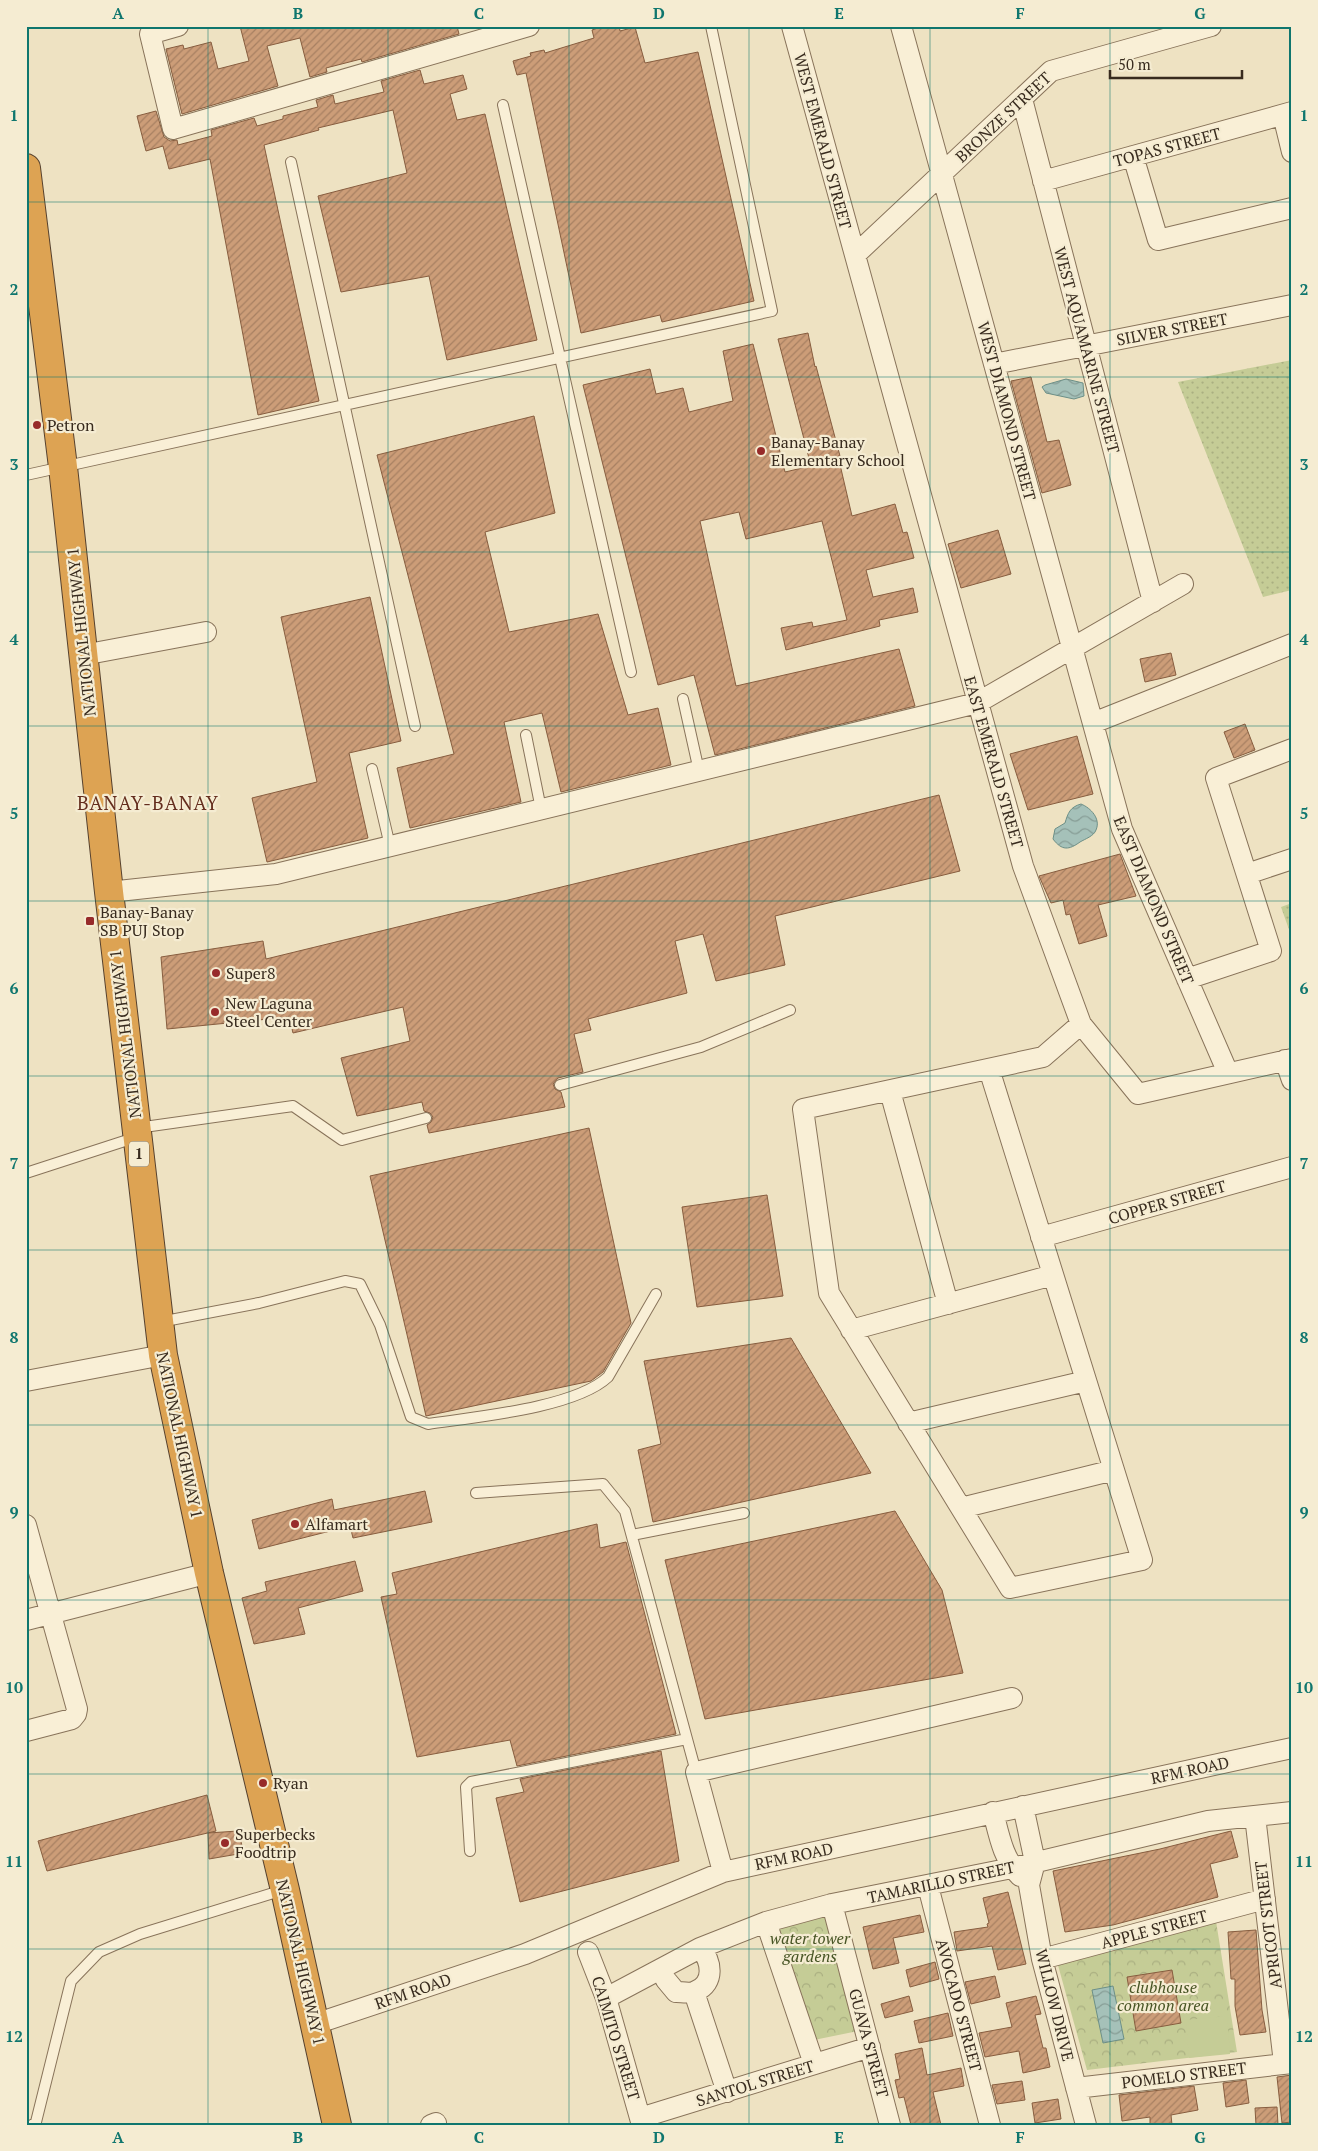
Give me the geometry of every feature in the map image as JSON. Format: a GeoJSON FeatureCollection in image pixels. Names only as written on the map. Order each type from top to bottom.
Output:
{"type":"FeatureCollection","features":[{"type":"Feature","properties":{"kind":"highway","name":"NATIONAL HIGHWAY 1"},"geometry":{"type":"LineString","coordinates":[[26,168],[63,467],[109,892],[163,1354],[209,1573],[337,2125]]}},
{"type":"Feature","properties":{"kind":"street"},"geometry":{"type":"LineString","coordinates":[[178,26],[150,34],[173,129],[529,26]]}},
{"type":"Feature","properties":{"kind":"street","name":"WEST EMERALD STREET"},"geometry":{"type":"LineString","coordinates":[[792,26],[854,256]]}},
{"type":"Feature","properties":{"kind":"street","name":"WEST DIAMOND STREET"},"geometry":{"type":"LineString","coordinates":[[901,26],[1093,723]]}},
{"type":"Feature","properties":{"kind":"street","name":"BRONZE STREET"},"geometry":{"type":"LineString","coordinates":[[854,256],[1051,71],[1211,26]]}},
{"type":"Feature","properties":{"kind":"street","name":"WEST AQUAMARINE STREET"},"geometry":{"type":"LineString","coordinates":[[1022,98],[1152,602]]}},
{"type":"Feature","properties":{"kind":"street"},"geometry":{"type":"LineString","coordinates":[[1287,114],[1292,152]]}},
{"type":"Feature","properties":{"kind":"street","name":"TOPAS STREET"},"geometry":{"type":"LineString","coordinates":[[1043,180],[1287,114]]}},
{"type":"Feature","properties":{"kind":"street"},"geometry":{"type":"LineString","coordinates":[[1133,156],[1158,240],[1292,208]]}},
{"type":"Feature","properties":{"kind":"street","name":"EAST EMERALD STREET"},"geometry":{"type":"LineString","coordinates":[[854,256],[1023,866],[1081,1024],[1138,1094],[1288,1059]]}},
{"type":"Feature","properties":{"kind":"street","name":"SILVER STREET"},"geometry":{"type":"LineString","coordinates":[[994,364],[1292,305]]}},
{"type":"Feature","properties":{"kind":"street"},"geometry":{"type":"LineString","coordinates":[[109,892],[276,874],[978,704],[1183,584]]}},
{"type":"Feature","properties":{"kind":"street"},"geometry":{"type":"LineString","coordinates":[[83,655],[206,632]]}},
{"type":"Feature","properties":{"kind":"street"},"geometry":{"type":"LineString","coordinates":[[1093,723],[1292,644]]}},
{"type":"Feature","properties":{"kind":"street","name":"EAST DIAMOND STREET"},"geometry":{"type":"LineString","coordinates":[[1093,723],[1122,829],[1228,1073]]}},
{"type":"Feature","properties":{"kind":"street"},"geometry":{"type":"LineString","coordinates":[[1187,979],[1272,950],[1216,778],[1292,749]]}},
{"type":"Feature","properties":{"kind":"street"},"geometry":{"type":"LineString","coordinates":[[1246,874],[1292,859]]}},
{"type":"Feature","properties":{"kind":"street"},"geometry":{"type":"LineString","coordinates":[[989,1069],[1142,1560],[1010,1588],[829,1293],[803,1110],[989,1069],[1043,1058],[1081,1024]]}},
{"type":"Feature","properties":{"kind":"street"},"geometry":{"type":"LineString","coordinates":[[1288,1059],[1292,1080]]}},
{"type":"Feature","properties":{"kind":"street"},"geometry":{"type":"LineString","coordinates":[[890,1091],[948,1304]]}},
{"type":"Feature","properties":{"kind":"street","name":"COPPER STREET"},"geometry":{"type":"LineString","coordinates":[[1041,1237],[1292,1167]]}},
{"type":"Feature","properties":{"kind":"street"},"geometry":{"type":"LineString","coordinates":[[851,1330],[1053,1275]]}},
{"type":"Feature","properties":{"kind":"street"},"geometry":{"type":"LineString","coordinates":[[26,1381],[163,1354]]}},
{"type":"Feature","properties":{"kind":"street"},"geometry":{"type":"LineString","coordinates":[[908,1423],[1086,1381]]}},
{"type":"Feature","properties":{"kind":"street"},"geometry":{"type":"LineString","coordinates":[[961,1508],[1114,1470]]}},
{"type":"Feature","properties":{"kind":"street"},"geometry":{"type":"LineString","coordinates":[[26,1525],[76,1708],[76,1714],[72,1719],[26,1731]]}},
{"type":"Feature","properties":{"kind":"street"},"geometry":{"type":"LineString","coordinates":[[26,1620],[209,1573]]}},
{"type":"Feature","properties":{"kind":"street"},"geometry":{"type":"LineString","coordinates":[[723,1872],[696,1772],[1012,1698]]}},
{"type":"Feature","properties":{"kind":"street","name":"RFM ROAD"},"geometry":{"type":"LineString","coordinates":[[315,2024],[525,1954],[723,1872],[1292,1748]]}},
{"type":"Feature","properties":{"kind":"street"},"geometry":{"type":"LineString","coordinates":[[1023,1806],[1035,1862],[1029,1885]]}},
{"type":"Feature","properties":{"kind":"street"},"geometry":{"type":"LineString","coordinates":[[993,1812],[1012,1868],[1029,1885]]}},
{"type":"Feature","properties":{"kind":"street","name":"TAMARILLO STREET"},"geometry":{"type":"LineString","coordinates":[[606,1998],[700,1948],[766,1922],[832,1904],[1012,1868],[1208,1821],[1292,1812]]}},
{"type":"Feature","properties":{"kind":"street","name":"APRICOT STREET"},"geometry":{"type":"LineString","coordinates":[[1255,1816],[1288,2063]]}},
{"type":"Feature","properties":{"kind":"street","name":"WILLOW DRIVE"},"geometry":{"type":"LineString","coordinates":[[1029,1885],[1042,1959],[1086,2125]]}},
{"type":"Feature","properties":{"kind":"street","name":"AVOCADO STREET"},"geometry":{"type":"LineString","coordinates":[[928,1886],[990,2125]]}},
{"type":"Feature","properties":{"kind":"street","name":"APPLE STREET"},"geometry":{"type":"LineString","coordinates":[[1042,1959],[1265,1899]]}},
{"type":"Feature","properties":{"kind":"street","name":"GUAVA STREET"},"geometry":{"type":"LineString","coordinates":[[832,1904],[890,2125]]}},
{"type":"Feature","properties":{"kind":"street"},"geometry":{"type":"LineString","coordinates":[[766,1922],[814,2064]]}},
{"type":"Feature","properties":{"kind":"street"},"geometry":{"type":"LineString","coordinates":[[661,1970],[666,1980],[676,1992],[694,1992],[705,1986],[711,1974],[708,1956],[700,1948]]}},
{"type":"Feature","properties":{"kind":"street","name":"CAIMITO STREET"},"geometry":{"type":"LineString","coordinates":[[588,1952],[606,1998],[641,2122]]}},
{"type":"Feature","properties":{"kind":"street"},"geometry":{"type":"LineString","coordinates":[[694,1992],[727,2092]]}},
{"type":"Feature","properties":{"kind":"street","name":"SANTOL STREET"},"geometry":{"type":"LineString","coordinates":[[641,2122],[727,2092],[870,2047]]}},
{"type":"Feature","properties":{"kind":"street","name":"POMELO STREET"},"geometry":{"type":"LineString","coordinates":[[1076,2088],[1288,2063]]}},
{"type":"Feature","properties":{"kind":"lane"},"geometry":{"type":"LineString","coordinates":[[26,475],[772,311],[711,26]]}},
{"type":"Feature","properties":{"kind":"lane"},"geometry":{"type":"LineString","coordinates":[[504,105],[631,672]]}},
{"type":"Feature","properties":{"kind":"lane"},"geometry":{"type":"LineString","coordinates":[[291,162],[415,726]]}},
{"type":"Feature","properties":{"kind":"lane"},"geometry":{"type":"LineString","coordinates":[[683,699],[699,771]]}},
{"type":"Feature","properties":{"kind":"lane"},"geometry":{"type":"LineString","coordinates":[[526,735],[541,809]]}},
{"type":"Feature","properties":{"kind":"lane"},"geometry":{"type":"LineString","coordinates":[[372,769],[390,846]]}},
{"type":"Feature","properties":{"kind":"lane"},"geometry":{"type":"LineString","coordinates":[[560,1085],[702,1047],[790,1010]]}},
{"type":"Feature","properties":{"kind":"lane"},"geometry":{"type":"LineString","coordinates":[[26,1173],[137,1133],[294,1106],[342,1140],[426,1118]]}},
{"type":"Feature","properties":{"kind":"lane"},"geometry":{"type":"LineString","coordinates":[[159,1322],[259,1303],[345,1281],[360,1284],[380,1325],[411,1417],[428,1424],[550,1404],[598,1387],[608,1377],[656,1294]]}},
{"type":"Feature","properties":{"kind":"lane"},"geometry":{"type":"LineString","coordinates":[[476,1493],[603,1484],[625,1511],[696,1772]]}},
{"type":"Feature","properties":{"kind":"lane"},"geometry":{"type":"LineString","coordinates":[[632,1535],[744,1513]]}},
{"type":"Feature","properties":{"kind":"lane"},"geometry":{"type":"LineString","coordinates":[[470,1851],[466,1787],[471,1782],[687,1739]]}},
{"type":"Feature","properties":{"kind":"lane"},"geometry":{"type":"LineString","coordinates":[[32,2125],[36,2122],[71,1981],[99,1952],[140,1934],[284,1890]]}},
{"type":"Feature","properties":{"kind":"green space"},"geometry":{"type":"Polygon","coordinates":[[[1292,360],[1292,590],[1263,597],[1178,382],[1292,360]]]}},
{"type":"Feature","properties":{"kind":"green space"},"geometry":{"type":"Polygon","coordinates":[[[1292,903],[1292,938],[1281,907],[1292,903]]]}},
{"type":"Feature","properties":{"kind":"green space","name":"water tower gardens"},"geometry":{"type":"Polygon","coordinates":[[[825,1914],[858,2031],[814,2040],[779,1927],[825,1914]]]}},
{"type":"Feature","properties":{"kind":"green space","name":"clubhouse common area"},"geometry":{"type":"Polygon","coordinates":[[[1215,1915],[1237,2052],[1087,2070],[1056,1958],[1215,1915]]]}},
{"type":"Feature","properties":{"kind":"green space"},"geometry":{"type":"Polygon","coordinates":[[[1227,2016],[1230,2054],[1189,2058],[1186,2020],[1227,2016]]]}},
{"type":"Feature","properties":{"kind":"water"},"geometry":{"type":"Polygon","coordinates":[[[1066,379],[1083,383],[1084,396],[1074,399],[1046,393],[1042,387],[1045,385],[1066,379]]]}},
{"type":"Feature","properties":{"kind":"water"},"geometry":{"type":"Polygon","coordinates":[[[1081,804],[1088,808],[1096,818],[1097,826],[1095,832],[1072,847],[1059,846],[1053,839],[1055,829],[1065,823],[1068,813],[1072,809],[1081,804]]]}},
{"type":"Feature","properties":{"kind":"water"},"geometry":{"type":"Polygon","coordinates":[[[1113,1986],[1124,2039],[1103,2043],[1092,1990],[1113,1986]]]}},
{"type":"Feature","properties":{"kind":"building"},"geometry":{"type":"Polygon","coordinates":[[[240,26],[457,26],[459,34],[362,62],[361,59],[326,68],[327,72],[310,77],[300,38],[267,46],[278,86],[182,114],[166,49],[183,45],[184,49],[211,42],[218,69],[249,61],[240,26]]]}},
{"type":"Feature","properties":{"kind":"building"},"geometry":{"type":"Polygon","coordinates":[[[604,26],[619,26],[620,31],[635,27],[645,63],[698,52],[754,301],[662,322],[660,315],[581,333],[526,73],[517,75],[513,61],[531,56],[530,53],[544,50],[545,53],[594,38],[592,30],[604,26]]]}},
{"type":"Feature","properties":{"kind":"building"},"geometry":{"type":"Polygon","coordinates":[[[420,70],[424,84],[463,75],[467,89],[450,94],[457,120],[485,114],[537,340],[447,360],[429,276],[341,292],[318,196],[407,173],[393,110],[318,128],[319,130],[264,145],[319,401],[258,415],[210,159],[169,169],[163,146],[146,151],[137,116],[156,111],[164,137],[170,141],[177,140],[178,145],[212,136],[211,130],[254,118],[257,126],[283,119],[283,116],[318,107],[316,100],[333,95],[335,104],[384,92],[381,81],[420,70]]]}},
{"type":"Feature","properties":{"kind":"building"},"geometry":{"type":"Polygon","coordinates":[[[808,333],[815,367],[840,456],[838,456],[852,516],[895,504],[903,533],[907,532],[914,558],[866,570],[873,597],[913,588],[918,612],[879,620],[880,626],[786,650],[781,628],[812,622],[813,627],[847,620],[822,521],[746,539],[739,512],[700,521],[736,686],[899,649],[915,706],[715,755],[694,675],[658,685],[583,385],[650,369],[656,394],[683,388],[689,412],[733,401],[723,351],[753,344],[785,472],[811,466],[778,339],[808,333]]]}},
{"type":"Feature","properties":{"kind":"building"},"geometry":{"type":"Polygon","coordinates":[[[1031,377],[1047,442],[1059,440],[1071,485],[1042,493],[1011,381],[1031,377]]]}},
{"type":"Feature","properties":{"kind":"building"},"geometry":{"type":"Polygon","coordinates":[[[534,416],[555,513],[485,532],[509,632],[598,614],[628,715],[658,708],[671,765],[561,792],[542,713],[504,722],[521,802],[410,828],[397,768],[454,754],[377,455],[534,416]]]}},
{"type":"Feature","properties":{"kind":"building"},"geometry":{"type":"Polygon","coordinates":[[[998,530],[1011,574],[961,588],[948,544],[998,530]]]}},
{"type":"Feature","properties":{"kind":"building"},"geometry":{"type":"Polygon","coordinates":[[[370,597],[401,741],[349,753],[368,838],[267,862],[252,798],[317,782],[281,617],[370,597]]]}},
{"type":"Feature","properties":{"kind":"building"},"geometry":{"type":"Polygon","coordinates":[[[1171,653],[1176,675],[1145,682],[1140,659],[1171,653]]]}},
{"type":"Feature","properties":{"kind":"building"},"geometry":{"type":"Polygon","coordinates":[[[1245,724],[1255,750],[1234,758],[1224,732],[1245,724]]]}},
{"type":"Feature","properties":{"kind":"building"},"geometry":{"type":"Polygon","coordinates":[[[1077,736],[1093,794],[1028,810],[1010,754],[1077,736]]]}},
{"type":"Feature","properties":{"kind":"building"},"geometry":{"type":"Polygon","coordinates":[[[939,795],[960,871],[775,916],[785,965],[716,981],[703,934],[675,941],[687,993],[588,1019],[591,1030],[574,1034],[583,1072],[558,1078],[553,1084],[555,1089],[561,1092],[565,1107],[429,1133],[427,1125],[433,1117],[430,1113],[424,1111],[422,1102],[357,1116],[341,1058],[410,1041],[403,1007],[293,1033],[289,1017],[167,1029],[161,957],[263,941],[266,959],[939,795]]]}},
{"type":"Feature","properties":{"kind":"building"},"geometry":{"type":"Polygon","coordinates":[[[1120,854],[1136,896],[1098,905],[1107,936],[1079,944],[1070,914],[1066,915],[1063,900],[1051,903],[1039,876],[1120,854]]]}},
{"type":"Feature","properties":{"kind":"building"},"geometry":{"type":"Polygon","coordinates":[[[589,1128],[631,1323],[603,1372],[591,1381],[426,1416],[370,1176],[589,1128]]]}},
{"type":"Feature","properties":{"kind":"building"},"geometry":{"type":"Polygon","coordinates":[[[767,1195],[783,1296],[697,1307],[682,1207],[767,1195]]]}},
{"type":"Feature","properties":{"kind":"building"},"geometry":{"type":"Polygon","coordinates":[[[791,1338],[871,1473],[653,1522],[638,1450],[661,1444],[644,1361],[791,1338]]]}},
{"type":"Feature","properties":{"kind":"building"},"geometry":{"type":"Polygon","coordinates":[[[425,1491],[432,1522],[353,1538],[350,1526],[259,1549],[252,1520],[332,1499],[334,1510],[425,1491]]]}},
{"type":"Feature","properties":{"kind":"building"},"geometry":{"type":"Polygon","coordinates":[[[895,1511],[942,1590],[963,1673],[705,1719],[665,1560],[895,1511]]]}},
{"type":"Feature","properties":{"kind":"building"},"geometry":{"type":"Polygon","coordinates":[[[597,1524],[600,1548],[626,1542],[676,1734],[517,1766],[510,1740],[417,1757],[381,1597],[397,1594],[392,1573],[597,1524]]]}},
{"type":"Feature","properties":{"kind":"building"},"geometry":{"type":"Polygon","coordinates":[[[355,1561],[363,1591],[298,1608],[305,1634],[254,1644],[242,1598],[267,1591],[265,1582],[355,1561]]]}},
{"type":"Feature","properties":{"kind":"building"},"geometry":{"type":"Polygon","coordinates":[[[661,1751],[679,1861],[520,1902],[496,1798],[524,1792],[520,1779],[661,1751]]]}},
{"type":"Feature","properties":{"kind":"building"},"geometry":{"type":"Polygon","coordinates":[[[207,1795],[216,1831],[47,1871],[38,1841],[207,1795]]]}},
{"type":"Feature","properties":{"kind":"building","name":"Superbecks Foodtrip"},"geometry":{"type":"Polygon","coordinates":[[[238,1831],[244,1853],[209,1859],[208,1833],[238,1831]]]}},
{"type":"Feature","properties":{"kind":"building"},"geometry":{"type":"Polygon","coordinates":[[[1231,1831],[1238,1857],[1210,1864],[1218,1897],[1113,1925],[1065,1932],[1053,1871],[1160,1849],[1231,1831]]]}},
{"type":"Feature","properties":{"kind":"building"},"geometry":{"type":"Polygon","coordinates":[[[1008,1892],[1026,1964],[998,1970],[992,1946],[957,1951],[954,1932],[988,1927],[987,1924],[989,1923],[983,1898],[1008,1892]]]}},
{"type":"Feature","properties":{"kind":"building"},"geometry":{"type":"Polygon","coordinates":[[[920,1915],[924,1932],[893,1938],[899,1963],[873,1969],[863,1927],[920,1915]]]}},
{"type":"Feature","properties":{"kind":"building"},"geometry":{"type":"Polygon","coordinates":[[[1256,1930],[1262,2010],[1266,2032],[1240,2035],[1235,2006],[1235,1979],[1231,1979],[1228,1932],[1256,1930]]]}},
{"type":"Feature","properties":{"kind":"building"},"geometry":{"type":"Polygon","coordinates":[[[935,1962],[939,1979],[910,1987],[906,1970],[935,1962]]]}},
{"type":"Feature","properties":{"kind":"building"},"geometry":{"type":"Polygon","coordinates":[[[1172,1970],[1181,2023],[1136,2031],[1127,1977],[1172,1970]]]}},
{"type":"Feature","properties":{"kind":"building"},"geometry":{"type":"Polygon","coordinates":[[[995,1976],[1000,1997],[971,2004],[965,1982],[995,1976]]]}},
{"type":"Feature","properties":{"kind":"building"},"geometry":{"type":"Polygon","coordinates":[[[909,1996],[913,2011],[885,2018],[881,2004],[909,1996]]]}},
{"type":"Feature","properties":{"kind":"building"},"geometry":{"type":"Polygon","coordinates":[[[1036,1996],[1041,2014],[1035,2015],[1050,2067],[1023,2073],[1019,2051],[985,2057],[979,2033],[1012,2027],[1006,2003],[1036,1996]]]}},
{"type":"Feature","properties":{"kind":"building"},"geometry":{"type":"Polygon","coordinates":[[[948,2013],[953,2036],[919,2043],[914,2021],[948,2013]]]}},
{"type":"Feature","properties":{"kind":"building"},"geometry":{"type":"Polygon","coordinates":[[[922,2048],[927,2075],[961,2068],[964,2086],[933,2092],[941,2125],[911,2125],[904,2097],[899,2098],[895,2080],[900,2079],[895,2054],[922,2048]]]}},
{"type":"Feature","properties":{"kind":"building"},"geometry":{"type":"Polygon","coordinates":[[[1292,2075],[1292,2122],[1282,2123],[1277,2077],[1292,2075]]]}},
{"type":"Feature","properties":{"kind":"building"},"geometry":{"type":"Polygon","coordinates":[[[1246,2080],[1249,2103],[1226,2107],[1223,2083],[1246,2080]]]}},
{"type":"Feature","properties":{"kind":"building"},"geometry":{"type":"Polygon","coordinates":[[[1022,2081],[1025,2100],[997,2104],[992,2085],[1022,2081]]]}},
{"type":"Feature","properties":{"kind":"building"},"geometry":{"type":"Polygon","coordinates":[[[1194,2086],[1198,2110],[1171,2115],[1172,2125],[1150,2125],[1150,2117],[1122,2121],[1119,2095],[1194,2086]]]}},
{"type":"Feature","properties":{"kind":"building"},"geometry":{"type":"Polygon","coordinates":[[[1058,2099],[1061,2119],[1035,2123],[1032,2103],[1058,2099]]]}},
{"type":"Feature","properties":{"kind":"building"},"geometry":{"type":"Polygon","coordinates":[[[1277,2107],[1278,2125],[1256,2125],[1255,2108],[1277,2107]]]}},
{"type":"Feature","properties":{"kind":"place","name":"Petron"},"geometry":{"type":"Point","coordinates":[37,425]}},
{"type":"Feature","properties":{"kind":"place","name":"Banay-Banay Elementary School"},"geometry":{"type":"Point","coordinates":[761,451]}},
{"type":"Feature","properties":{"kind":"place","name":"Banay-Banay SB PUJ Stop"},"geometry":{"type":"Point","coordinates":[90,921]}},
{"type":"Feature","properties":{"kind":"place","name":"Super8"},"geometry":{"type":"Point","coordinates":[216,973]}},
{"type":"Feature","properties":{"kind":"place","name":"New Laguna Steel Center"},"geometry":{"type":"Point","coordinates":[215,1012]}},
{"type":"Feature","properties":{"kind":"place","name":"Alfamart"},"geometry":{"type":"Point","coordinates":[295,1524]}},
{"type":"Feature","properties":{"kind":"place","name":"Ryan"},"geometry":{"type":"Point","coordinates":[263,1783]}},
{"type":"Feature","properties":{"kind":"place","name":"Superbecks Foodtrip"},"geometry":{"type":"Point","coordinates":[225,1843]}},
{"type":"Feature","properties":{"kind":"district","name":"BANAY-BANAY"},"geometry":{"type":"Point","coordinates":[148,803]}}]}
